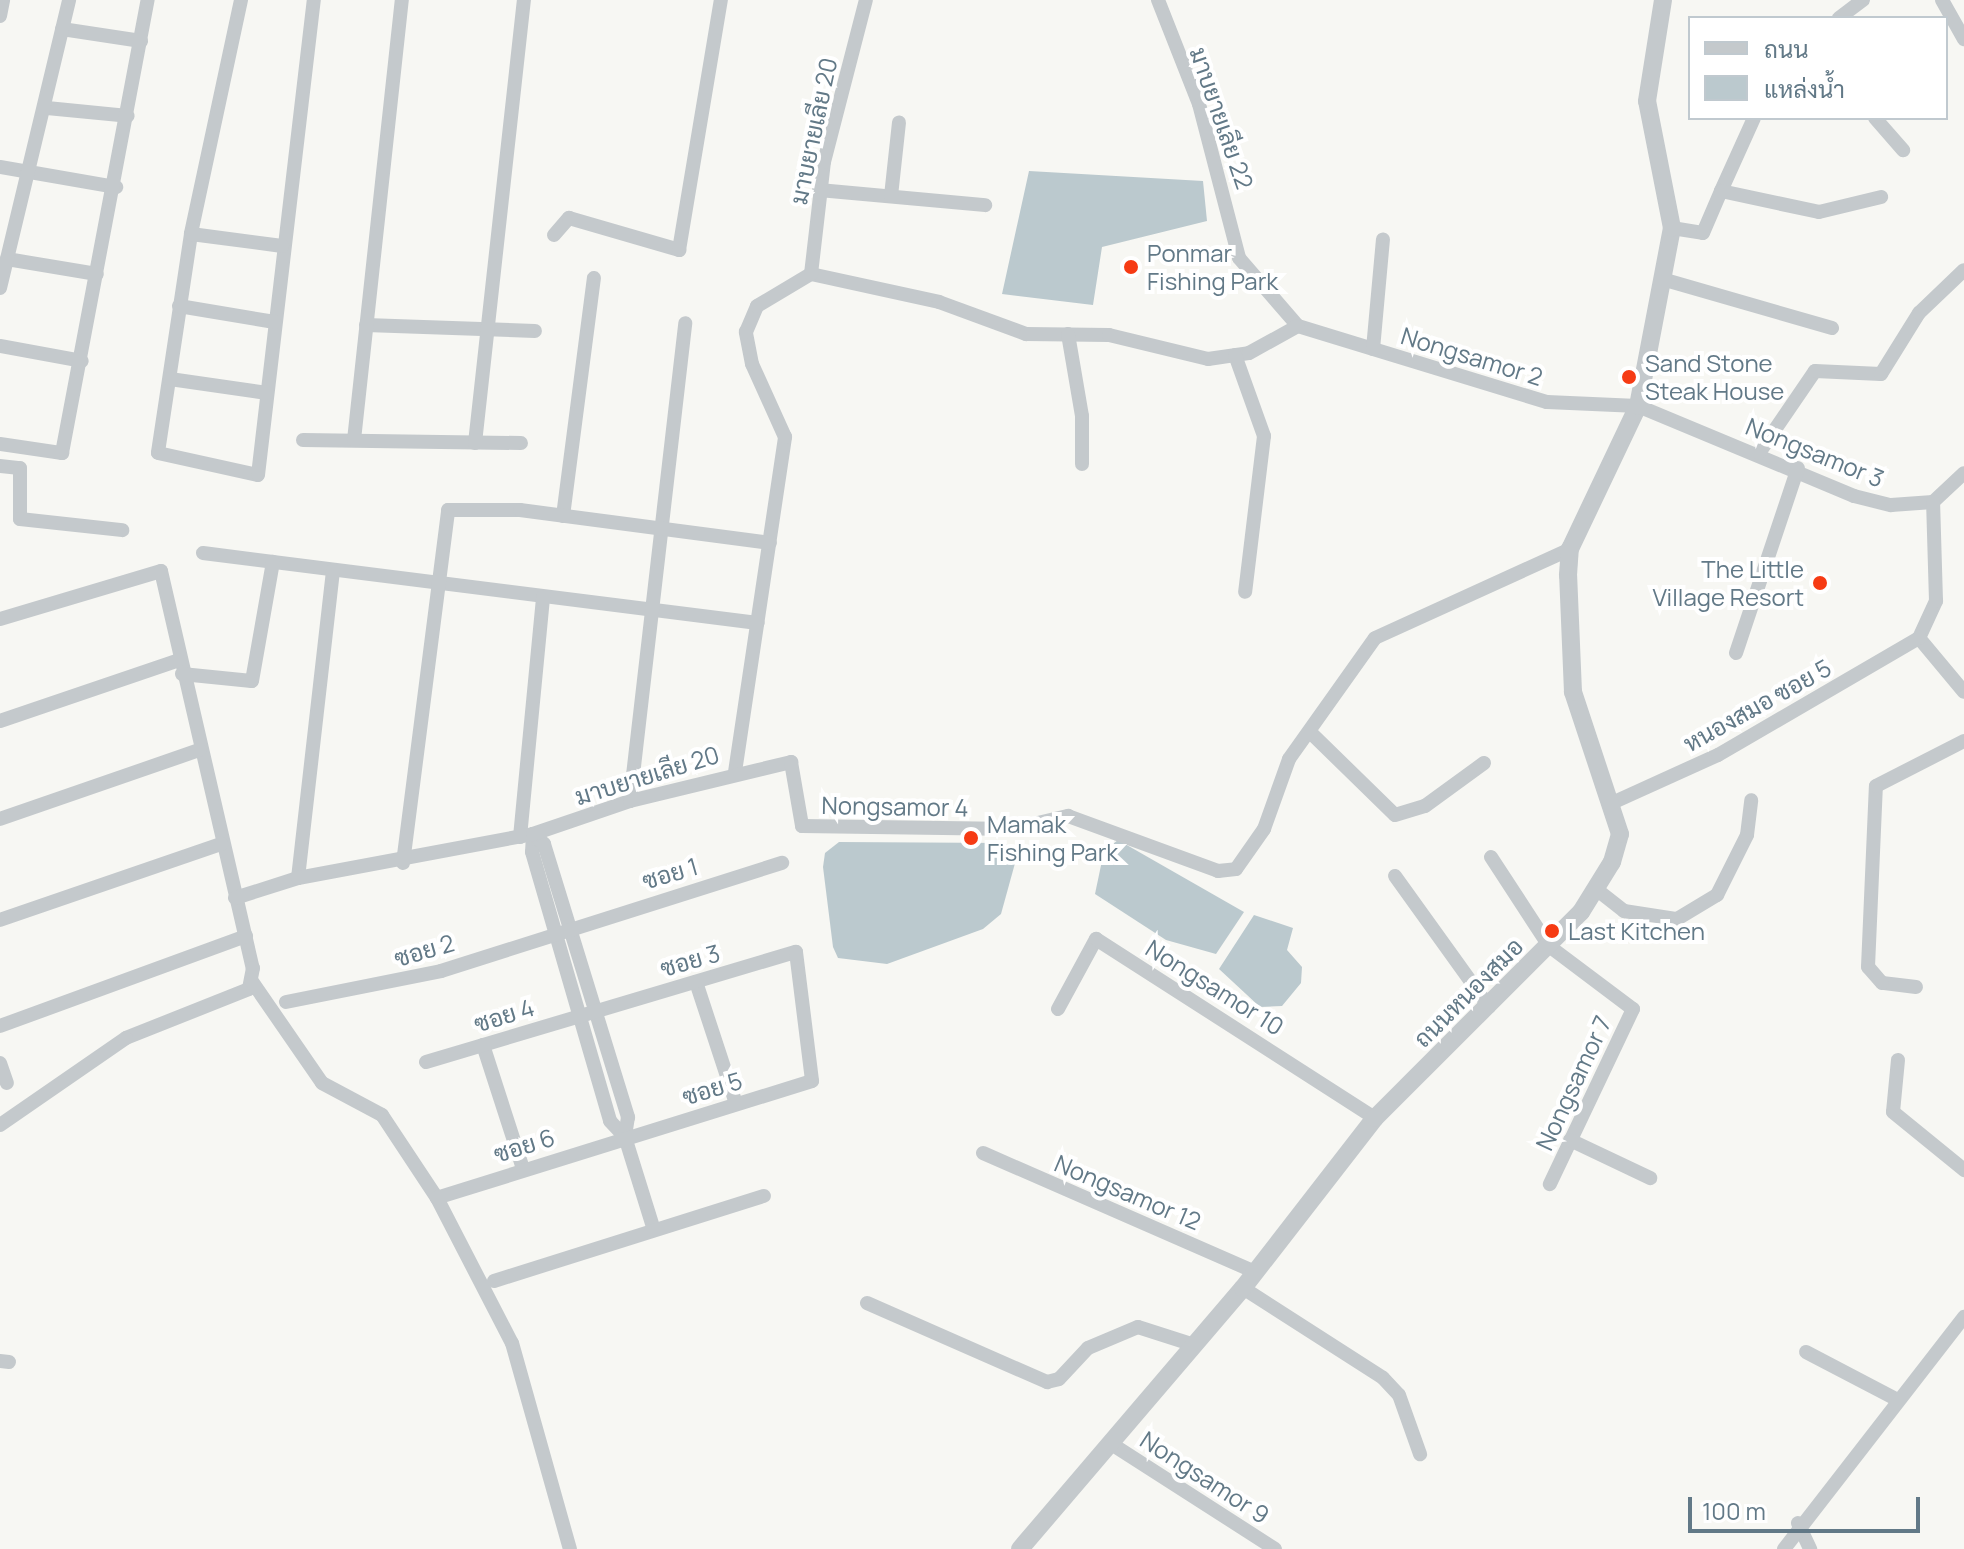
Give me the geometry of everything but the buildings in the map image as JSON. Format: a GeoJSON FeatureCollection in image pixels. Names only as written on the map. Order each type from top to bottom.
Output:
{"type":"FeatureCollection","features":[{"type":"Feature","properties":{"kind":"street"},"geometry":{"type":"LineString","coordinates":[[0,16],[3,0]]}},
{"type":"Feature","properties":{"kind":"street"},"geometry":{"type":"LineString","coordinates":[[0,288],[47,108],[69,0]]}},
{"type":"Feature","properties":{"kind":"street"},"geometry":{"type":"LineString","coordinates":[[0,444],[62,453],[116,187],[148,0]]}},
{"type":"Feature","properties":{"kind":"street"},"geometry":{"type":"LineString","coordinates":[[241,0],[191,234],[158,453],[258,475],[282,246],[314,0]]}},
{"type":"Feature","properties":{"kind":"street"},"geometry":{"type":"LineString","coordinates":[[354,440],[402,0]]}},
{"type":"Feature","properties":{"kind":"street"},"geometry":{"type":"LineString","coordinates":[[475,443],[524,0]]}},
{"type":"Feature","properties":{"kind":"street"},"geometry":{"type":"LineString","coordinates":[[554,235],[569,218],[679,250],[721,0]]}},
{"type":"Feature","properties":{"kind":"street","name":"มาบยายเลีย 20"},"geometry":{"type":"LineString","coordinates":[[235,898],[298,878],[403,863],[526,835],[630,801],[735,772],[785,437],[752,364],[746,332],[757,306],[811,274],[819,190],[866,0]]}},
{"type":"Feature","properties":{"kind":"street","name":"มาบยายเลีย 22"},"geometry":{"type":"LineString","coordinates":[[1158,0],[1199,104],[1239,258],[1298,326]]}},
{"type":"Feature","properties":{"kind":"street"},"geometry":{"type":"LineString","coordinates":[[1663,0],[1647,101],[1672,228],[1703,233],[1753,120]]}},
{"type":"Feature","properties":{"kind":"street"},"geometry":{"type":"LineString","coordinates":[[1842,16],[1863,0]]}},
{"type":"Feature","properties":{"kind":"street"},"geometry":{"type":"LineString","coordinates":[[1942,0],[1964,39]]}},
{"type":"Feature","properties":{"kind":"street"},"geometry":{"type":"LineString","coordinates":[[62,29],[141,41]]}},
{"type":"Feature","properties":{"kind":"street"},"geometry":{"type":"LineString","coordinates":[[47,108],[128,116]]}},
{"type":"Feature","properties":{"kind":"street"},"geometry":{"type":"LineString","coordinates":[[1877,120],[1903,150]]}},
{"type":"Feature","properties":{"kind":"street"},"geometry":{"type":"LineString","coordinates":[[891,196],[899,122]]}},
{"type":"Feature","properties":{"kind":"street"},"geometry":{"type":"LineString","coordinates":[[0,167],[116,187]]}},
{"type":"Feature","properties":{"kind":"street"},"geometry":{"type":"LineString","coordinates":[[819,190],[985,205]]}},
{"type":"Feature","properties":{"kind":"street"},"geometry":{"type":"LineString","coordinates":[[1721,191],[1819,212],[1881,197]]}},
{"type":"Feature","properties":{"kind":"street","name":"ถนนหนองสมอ"},"geometry":{"type":"LineString","coordinates":[[1020,1549],[1243,1288],[1375,1118],[1549,946],[1596,889],[1620,834],[1612,803],[1584,742],[1573,692],[1570,549],[1638,406],[1672,228]]}},
{"type":"Feature","properties":{"kind":"street"},"geometry":{"type":"LineString","coordinates":[[191,234],[282,246]]}},
{"type":"Feature","properties":{"kind":"street"},"geometry":{"type":"LineString","coordinates":[[1373,349],[1383,239]]}},
{"type":"Feature","properties":{"kind":"street"},"geometry":{"type":"LineString","coordinates":[[7,259],[97,274]]}},
{"type":"Feature","properties":{"kind":"street"},"geometry":{"type":"LineString","coordinates":[[1759,453],[1815,371],[1881,374],[1919,313],[1964,270]]}},
{"type":"Feature","properties":{"kind":"street"},"geometry":{"type":"LineString","coordinates":[[811,274],[939,302],[1026,334],[1109,335],[1208,359],[1235,355],[1298,326]]}},
{"type":"Feature","properties":{"kind":"street"},"geometry":{"type":"LineString","coordinates":[[563,516],[594,278]]}},
{"type":"Feature","properties":{"kind":"street"},"geometry":{"type":"LineString","coordinates":[[1662,279],[1832,328]]}},
{"type":"Feature","properties":{"kind":"street"},"geometry":{"type":"LineString","coordinates":[[179,306],[275,322]]}},
{"type":"Feature","properties":{"kind":"street"},"geometry":{"type":"LineString","coordinates":[[630,801],[664,527],[685,323]]}},
{"type":"Feature","properties":{"kind":"street"},"geometry":{"type":"LineString","coordinates":[[366,325],[535,331]]}},
{"type":"Feature","properties":{"kind":"street","name":"Nongsamor 2"},"geometry":{"type":"LineString","coordinates":[[1298,326],[1547,402],[1638,406]]}},
{"type":"Feature","properties":{"kind":"street"},"geometry":{"type":"LineString","coordinates":[[1068,334],[1082,416],[1082,464]]}},
{"type":"Feature","properties":{"kind":"street"},"geometry":{"type":"LineString","coordinates":[[0,346],[82,361]]}},
{"type":"Feature","properties":{"kind":"street"},"geometry":{"type":"LineString","coordinates":[[1235,355],[1264,436],[1245,592]]}},
{"type":"Feature","properties":{"kind":"street"},"geometry":{"type":"LineString","coordinates":[[170,379],[267,393]]}},
{"type":"Feature","properties":{"kind":"street","name":"Nongsamor 3"},"geometry":{"type":"LineString","coordinates":[[1638,406],[1798,468],[1854,496],[1891,505],[1933,502]]}},
{"type":"Feature","properties":{"kind":"street"},"geometry":{"type":"LineString","coordinates":[[303,440],[521,443]]}},
{"type":"Feature","properties":{"kind":"street"},"geometry":{"type":"LineString","coordinates":[[0,466],[20,468],[20,519],[122,530]]}},
{"type":"Feature","properties":{"kind":"street"},"geometry":{"type":"LineString","coordinates":[[1736,653],[1798,468]]}},
{"type":"Feature","properties":{"kind":"street"},"geometry":{"type":"LineString","coordinates":[[1964,473],[1933,502],[1936,601],[1919,638],[1964,692]]}},
{"type":"Feature","properties":{"kind":"street"},"geometry":{"type":"LineString","coordinates":[[403,863],[435,582],[448,510],[563,516],[770,543]]}},
{"type":"Feature","properties":{"kind":"street","name":"Nongsamor 4"},"geometry":{"type":"LineString","coordinates":[[735,772],[791,762],[802,826],[1013,829],[1088,818],[1218,871],[1236,869],[1264,829],[1289,759],[1311,733],[1375,638],[1570,549]]}},
{"type":"Feature","properties":{"kind":"street"},"geometry":{"type":"LineString","coordinates":[[203,553],[758,623]]}},
{"type":"Feature","properties":{"kind":"street"},"geometry":{"type":"LineString","coordinates":[[0,721],[180,667],[252,681],[273,562]]}},
{"type":"Feature","properties":{"kind":"street"},"geometry":{"type":"LineString","coordinates":[[298,878],[333,570]]}},
{"type":"Feature","properties":{"kind":"street"},"geometry":{"type":"LineString","coordinates":[[0,619],[161,571],[199,750],[246,936],[251,980],[249,989],[126,1038],[0,1125]]}},
{"type":"Feature","properties":{"kind":"street"},"geometry":{"type":"LineString","coordinates":[[543,597],[526,835],[610,1121],[625,1137],[654,1230]]}},
{"type":"Feature","properties":{"kind":"street","name":"หนองสมอ ซอย 5"},"geometry":{"type":"LineString","coordinates":[[1612,803],[1718,755],[1919,638]]}},
{"type":"Feature","properties":{"kind":"street"},"geometry":{"type":"LineString","coordinates":[[1311,733],[1395,815],[1425,806],[1484,763]]}},
{"type":"Feature","properties":{"kind":"street"},"geometry":{"type":"LineString","coordinates":[[1916,987],[1882,983],[1868,967],[1876,786],[1964,741]]}},
{"type":"Feature","properties":{"kind":"street"},"geometry":{"type":"LineString","coordinates":[[0,819],[199,750]]}},
{"type":"Feature","properties":{"kind":"street"},"geometry":{"type":"LineString","coordinates":[[1596,889],[1624,911],[1677,919],[1717,895],[1747,835],[1751,800]]}},
{"type":"Feature","properties":{"kind":"street"},"geometry":{"type":"LineString","coordinates":[[526,835],[544,844],[628,1117],[625,1137]]}},
{"type":"Feature","properties":{"kind":"street"},"geometry":{"type":"LineString","coordinates":[[0,920],[221,844]]}},
{"type":"Feature","properties":{"kind":"street"},"geometry":{"type":"LineString","coordinates":[[1491,857],[1549,946]]}},
{"type":"Feature","properties":{"kind":"street","name":"ซอย 1"},"geometry":{"type":"LineString","coordinates":[[570,925],[782,863]]}},
{"type":"Feature","properties":{"kind":"street"},"geometry":{"type":"LineString","coordinates":[[1395,876],[1489,1007]]}},
{"type":"Feature","properties":{"kind":"street","name":"ซอย 2"},"geometry":{"type":"LineString","coordinates":[[286,1002],[441,971],[570,925]]}},
{"type":"Feature","properties":{"kind":"street"},"geometry":{"type":"LineString","coordinates":[[0,1026],[246,936]]}},
{"type":"Feature","properties":{"kind":"street","name":"Nongsamor 10"},"geometry":{"type":"LineString","coordinates":[[1058,1009],[1096,939],[1375,1118]]}},
{"type":"Feature","properties":{"kind":"street","name":"Nongsamor 7"},"geometry":{"type":"LineString","coordinates":[[1549,946],[1633,1009],[1550,1184]]}},
{"type":"Feature","properties":{"kind":"street","name":"ซอย 3"},"geometry":{"type":"LineString","coordinates":[[594,1010],[796,952],[812,1081]]}},
{"type":"Feature","properties":{"kind":"street"},"geometry":{"type":"LineString","coordinates":[[251,980],[322,1083],[382,1115],[437,1198],[512,1343],[570,1549]]}},
{"type":"Feature","properties":{"kind":"street"},"geometry":{"type":"LineString","coordinates":[[696,982],[736,1104]]}},
{"type":"Feature","properties":{"kind":"street","name":"ซอย 4"},"geometry":{"type":"LineString","coordinates":[[426,1062],[594,1010]]}},
{"type":"Feature","properties":{"kind":"street"},"geometry":{"type":"LineString","coordinates":[[483,1045],[523,1169]]}},
{"type":"Feature","properties":{"kind":"street"},"geometry":{"type":"LineString","coordinates":[[1898,1060],[1893,1112],[1964,1170]]}},
{"type":"Feature","properties":{"kind":"street"},"geometry":{"type":"LineString","coordinates":[[0,1063],[7,1083]]}},
{"type":"Feature","properties":{"kind":"street","name":"ซอย 5"},"geometry":{"type":"LineString","coordinates":[[625,1137],[812,1081]]}},
{"type":"Feature","properties":{"kind":"street","name":"ซอย 6"},"geometry":{"type":"LineString","coordinates":[[437,1198],[625,1137]]}},
{"type":"Feature","properties":{"kind":"street"},"geometry":{"type":"LineString","coordinates":[[1570,1140],[1650,1178]]}},
{"type":"Feature","properties":{"kind":"street","name":"Nongsamor 12"},"geometry":{"type":"LineString","coordinates":[[983,1153],[1256,1272]]}},
{"type":"Feature","properties":{"kind":"street"},"geometry":{"type":"LineString","coordinates":[[494,1281],[764,1196]]}},
{"type":"Feature","properties":{"kind":"street"},"geometry":{"type":"LineString","coordinates":[[1243,1288],[1383,1378],[1399,1395],[1420,1454]]}},
{"type":"Feature","properties":{"kind":"street"},"geometry":{"type":"LineString","coordinates":[[867,1303],[1047,1382],[1059,1379],[1088,1348],[1138,1327],[1194,1345]]}},
{"type":"Feature","properties":{"kind":"street"},"geometry":{"type":"LineString","coordinates":[[1784,1549],[1798,1523],[1894,1398],[1964,1317]]}},
{"type":"Feature","properties":{"kind":"street"},"geometry":{"type":"LineString","coordinates":[[1806,1352],[1894,1398]]}},
{"type":"Feature","properties":{"kind":"street","name":"Nongsamor 9"},"geometry":{"type":"LineString","coordinates":[[1110,1443],[1275,1549]]}},
{"type":"Feature","properties":{"kind":"street"},"geometry":{"type":"LineString","coordinates":[[1798,1523],[1810,1549]]}},
{"type":"Feature","properties":{"kind":"water"},"geometry":{"type":"Polygon","coordinates":[[[1029,171],[1203,181],[1207,221],[1102,247],[1093,305],[1002,294],[1029,171]]]}},
{"type":"Feature","properties":{"kind":"water"},"geometry":{"type":"Polygon","coordinates":[[[1118,840],[1244,912],[1216,954],[1166,940],[1095,894],[1104,851],[1118,840]]]}},
{"type":"Feature","properties":{"kind":"water"},"geometry":{"type":"Polygon","coordinates":[[[839,842],[1005,843],[1017,856],[1001,914],[983,929],[887,964],[838,958],[833,947],[823,867],[825,853],[839,842]]]}},
{"type":"Feature","properties":{"kind":"water"},"geometry":{"type":"Polygon","coordinates":[[[1254,915],[1293,928],[1287,950],[1302,967],[1301,983],[1282,1006],[1260,1007],[1219,969],[1254,915]]]}},
{"type":"Feature","properties":{"kind":"place","name":"Ponmar Fishing Park"},"geometry":{"type":"Point","coordinates":[1131,267]}},
{"type":"Feature","properties":{"kind":"place","name":"Sand Stone Steak House"},"geometry":{"type":"Point","coordinates":[1629,377]}},
{"type":"Feature","properties":{"kind":"place","name":"The Little Village Resort"},"geometry":{"type":"Point","coordinates":[1820,583]}},
{"type":"Feature","properties":{"kind":"place","name":"Mamak Fishing Park"},"geometry":{"type":"Point","coordinates":[971,838]}},
{"type":"Feature","properties":{"kind":"place","name":"Last Kitchen"},"geometry":{"type":"Point","coordinates":[1552,931]}}]}
